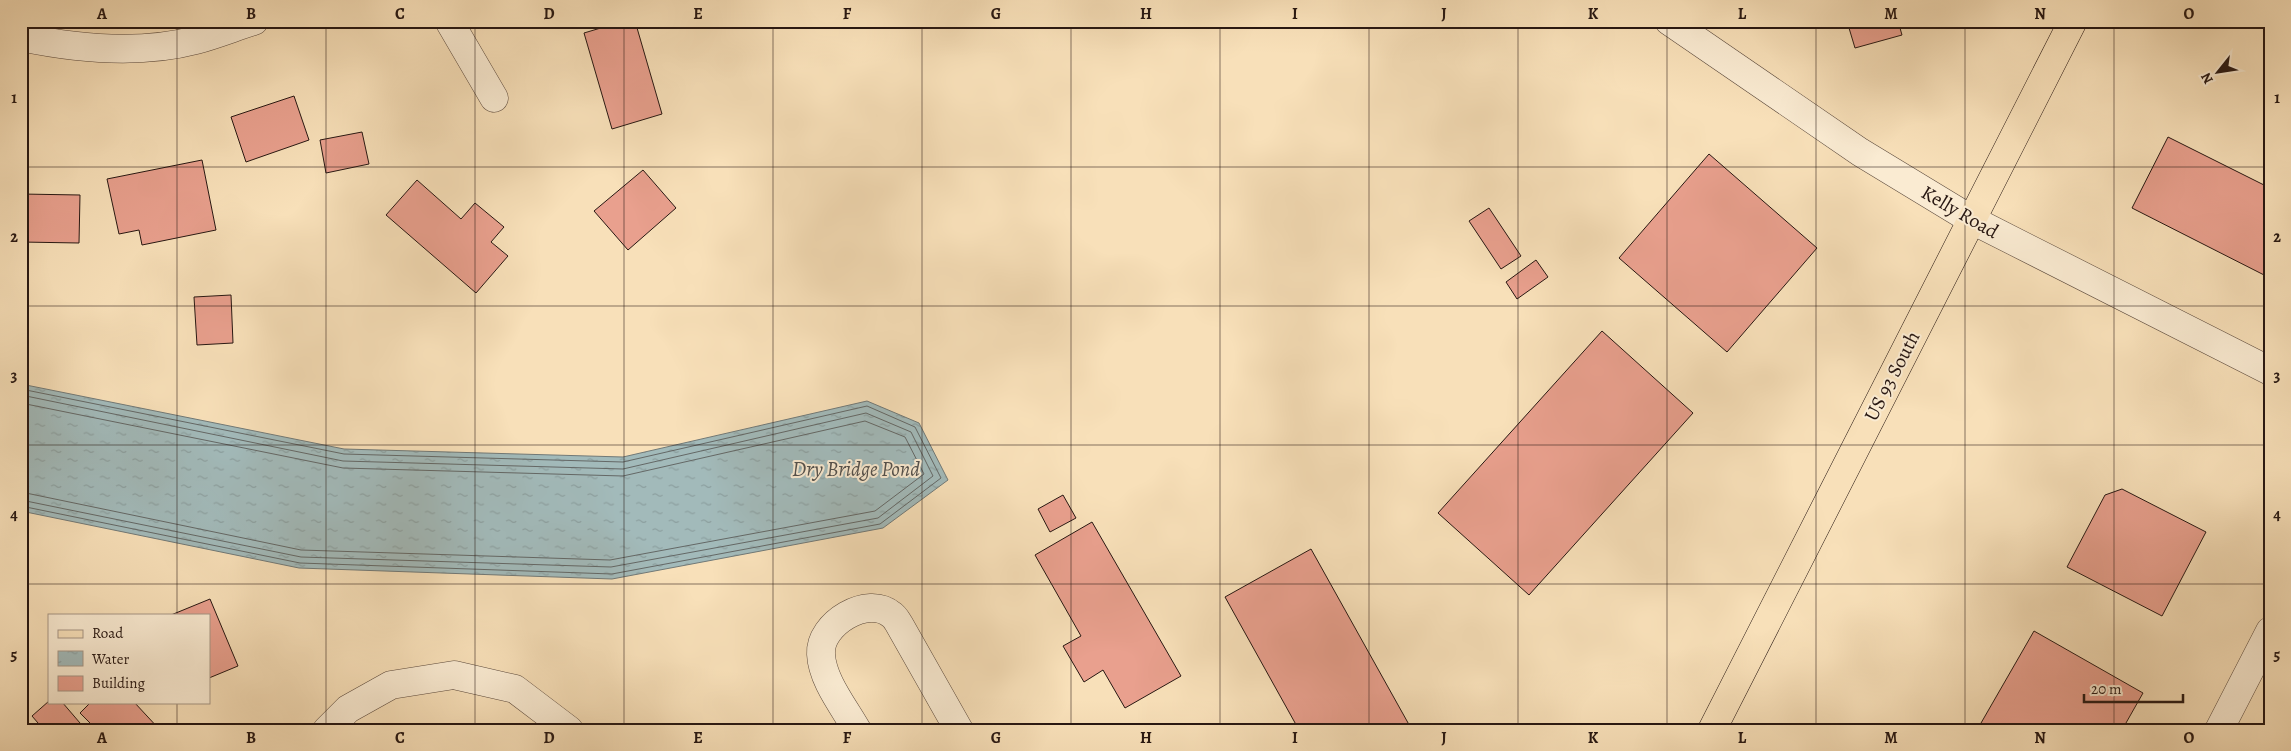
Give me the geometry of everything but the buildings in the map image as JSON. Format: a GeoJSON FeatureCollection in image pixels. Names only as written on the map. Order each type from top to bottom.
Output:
{"type":"FeatureCollection","features":[{"type":"Feature","properties":{"kind":"main road","name":"US 93 South"},"geometry":{"type":"LineString","coordinates":[[1712,730],[2072,21]]}},
{"type":"Feature","properties":{"kind":"street"},"geometry":{"type":"LineString","coordinates":[[21,37],[98,49],[147,48],[195,40],[254,21]]}},
{"type":"Feature","properties":{"kind":"street"},"geometry":{"type":"LineString","coordinates":[[449,21],[494,98]]}},
{"type":"Feature","properties":{"kind":"street","name":"Kelly Road"},"geometry":{"type":"LineString","coordinates":[[1669,21],[1860,152],[1972,220],[2270,371]]}},
{"type":"Feature","properties":{"kind":"street"},"geometry":{"type":"LineString","coordinates":[[857,730],[823,668],[820,652],[822,640],[830,629],[846,616],[866,608],[892,614],[959,730]]}},
{"type":"Feature","properties":{"kind":"street"},"geometry":{"type":"LineString","coordinates":[[2219,730],[2270,631]]}},
{"type":"Feature","properties":{"kind":"street"},"geometry":{"type":"LineString","coordinates":[[327,730],[348,709],[391,686],[454,675],[516,689],[569,730]]}},
{"type":"Feature","properties":{"kind":"water","name":"Dry Bridge Pond"},"geometry":{"type":"Polygon","coordinates":[[[21,384],[344,449],[623,457],[867,401],[919,423],[948,480],[883,528],[612,579],[299,568],[21,511],[21,384]]]}}]}
